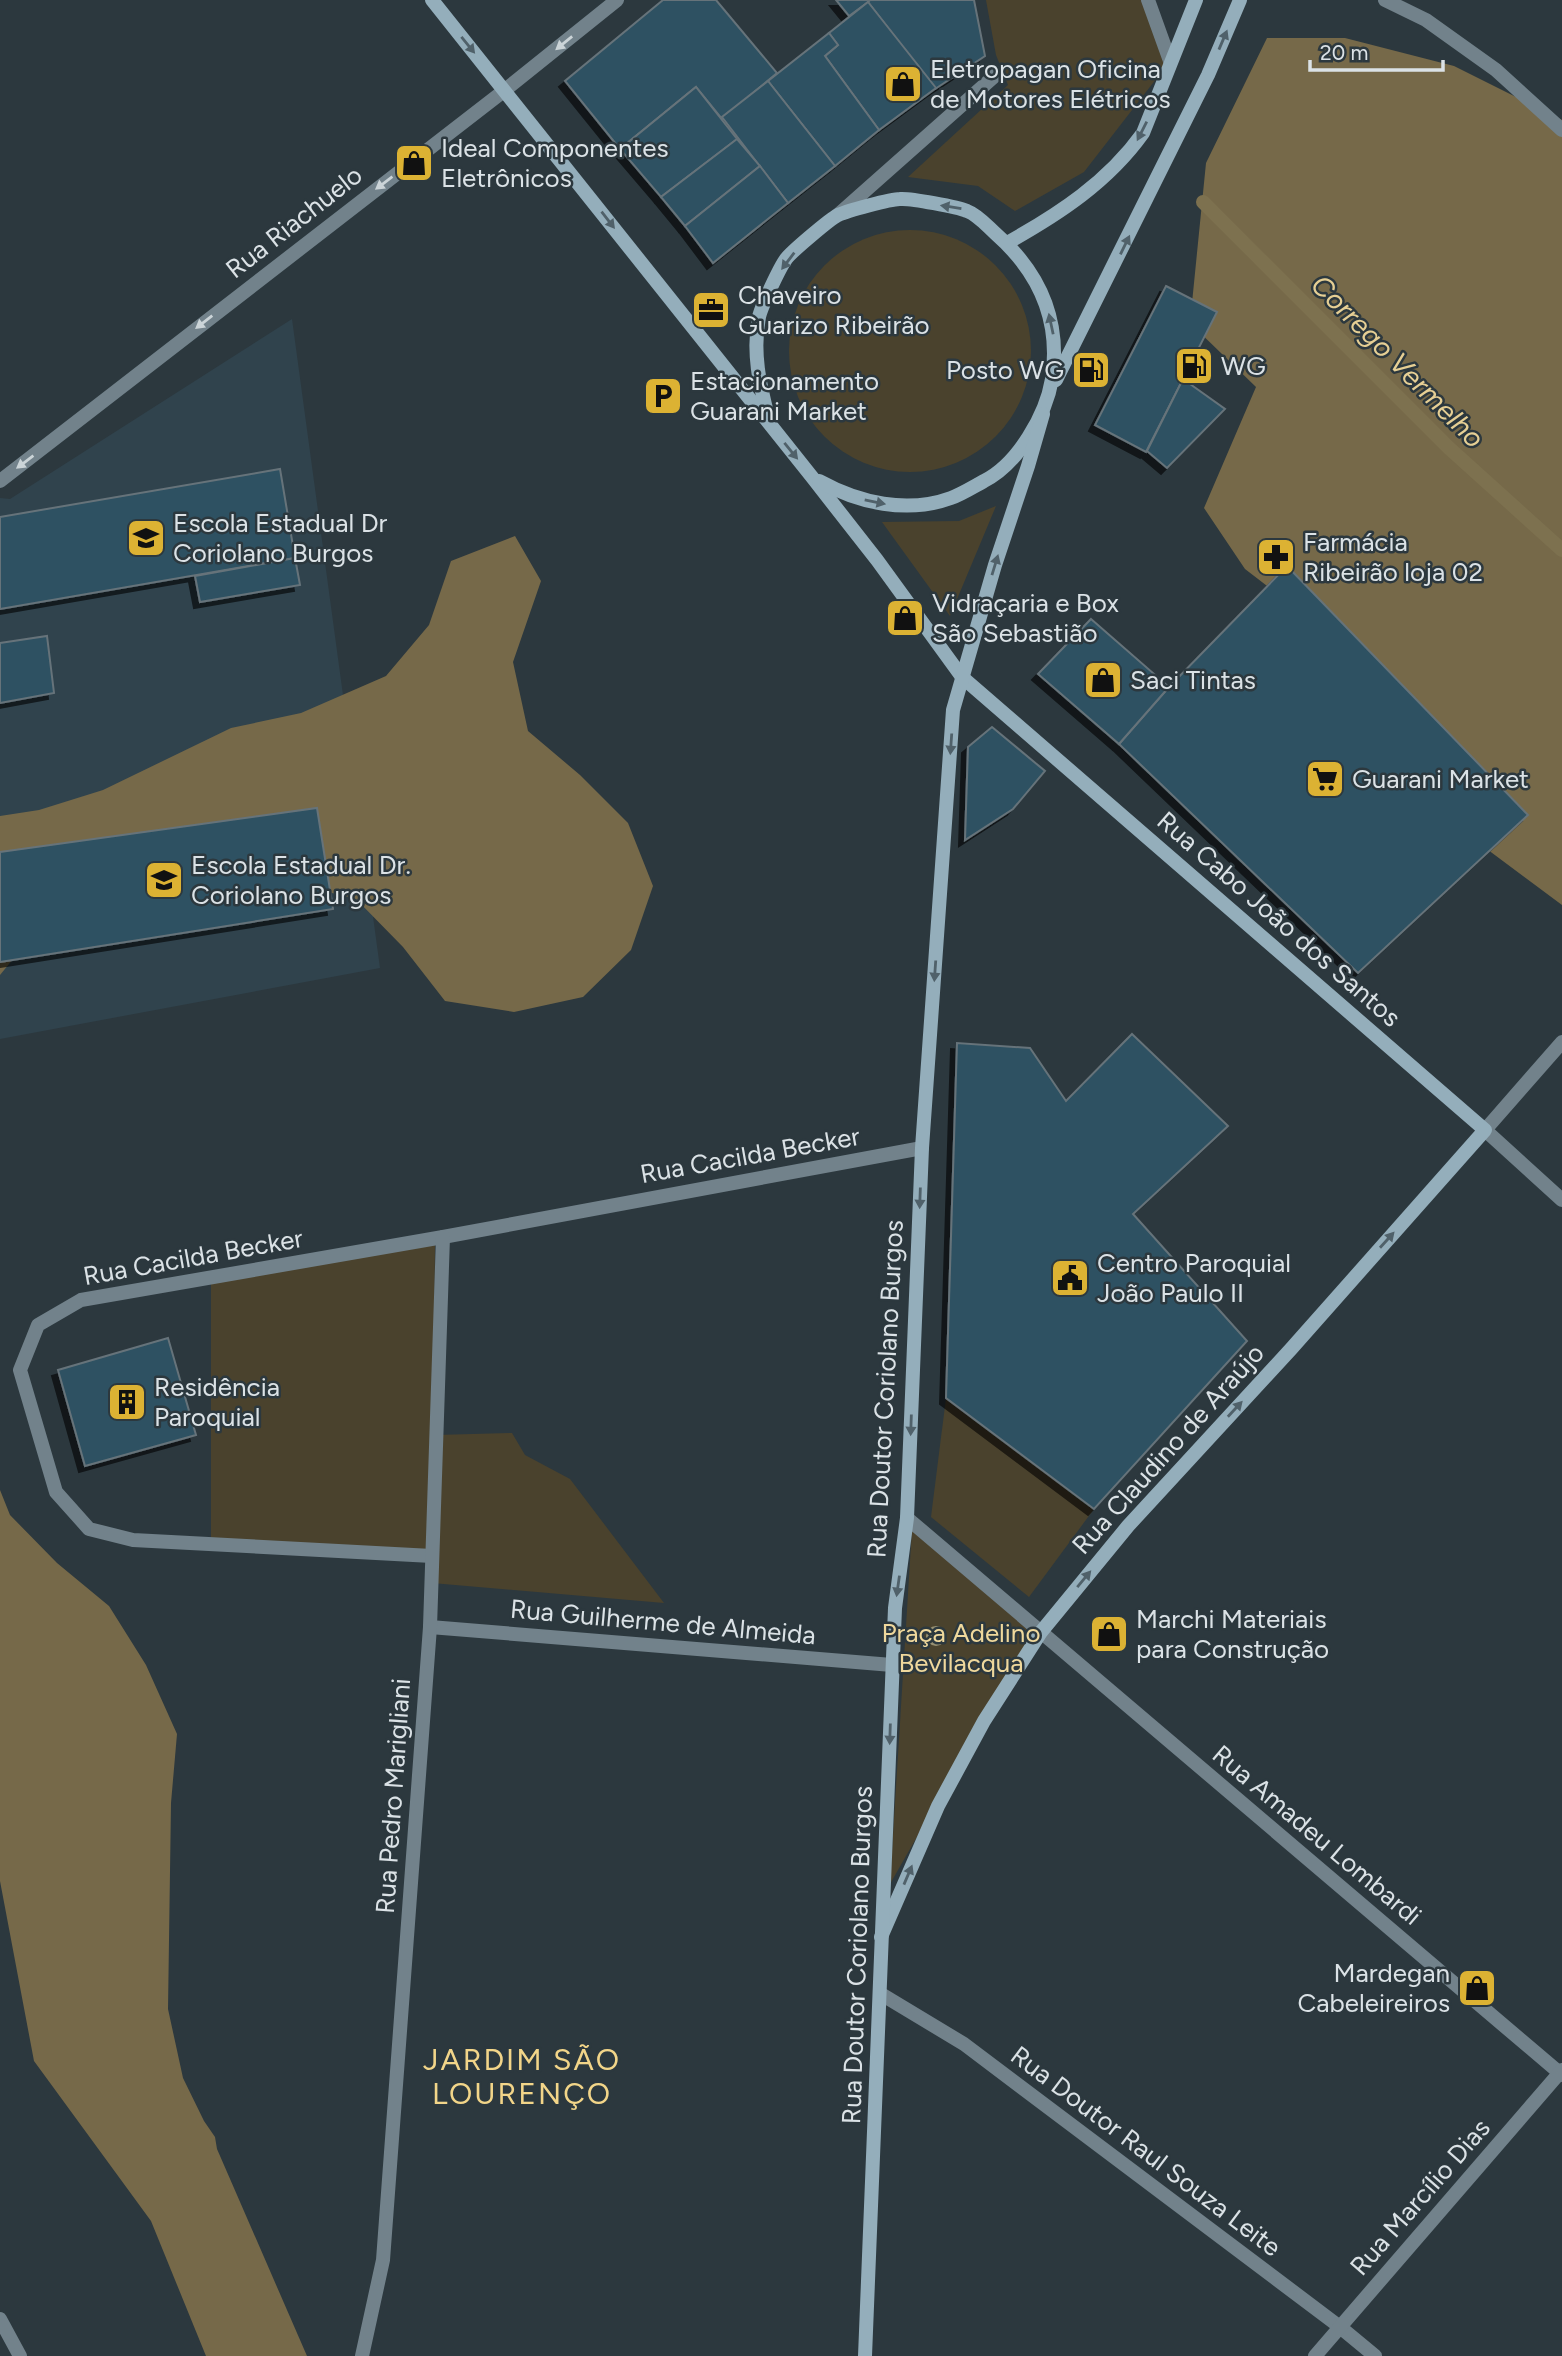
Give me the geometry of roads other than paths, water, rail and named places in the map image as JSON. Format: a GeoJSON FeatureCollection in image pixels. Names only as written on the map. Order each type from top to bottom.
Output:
{"type":"FeatureCollection","features":[{"type":"Feature","properties":{"kind":"street","name":"Rua Cabo João dos Santos"},"geometry":{"type":"LineString","coordinates":[[432,0],[877,560],[962,677],[1485,1130],[1562,1200]]}},
{"type":"Feature","properties":{"kind":"street","name":"Rua Riachuelo"},"geometry":{"type":"LineString","coordinates":[[0,481],[505,90],[617,0]]}},
{"type":"Feature","properties":{"kind":"street"},"geometry":{"type":"LineString","coordinates":[[1148,0],[1170,61]]}},
{"type":"Feature","properties":{"kind":"street"},"geometry":{"type":"LineString","coordinates":[[1007,243],[1042,224],[1097,185],[1129,152],[1143,133],[1196,0]]}},
{"type":"Feature","properties":{"kind":"street"},"geometry":{"type":"LineString","coordinates":[[812,477],[844,495],[879,504],[915,506],[951,498],[989,479],[1021,450],[1042,414],[1050,392],[1208,75],[1240,0]]}},
{"type":"Feature","properties":{"kind":"street"},"geometry":{"type":"LineString","coordinates":[[1385,0],[1426,20],[1496,70],[1562,130]]}},
{"type":"Feature","properties":{"kind":"street"},"geometry":{"type":"LineString","coordinates":[[770,425],[757,370],[759,315],[786,259],[998,73]]}},
{"type":"Feature","properties":{"kind":"street"},"geometry":{"type":"LineString","coordinates":[[838,215],[900,199],[966,210],[978,217],[1025,262],[1045,299],[1054,330],[1055,361],[1050,392]]}},
{"type":"Feature","properties":{"kind":"street","name":"Rua Doutor Coriolano Burgos"},"geometry":{"type":"LineString","coordinates":[[865,2356],[895,1608],[907,1518],[922,1148],[953,710],[1042,414]]}},
{"type":"Feature","properties":{"kind":"street","name":"Rua Claudino de Araújo"},"geometry":{"type":"LineString","coordinates":[[881,1937],[938,1806],[984,1721],[1041,1632],[1128,1526],[1291,1349],[1562,1042]]}},
{"type":"Feature","properties":{"kind":"street","name":"Rua Cacilda Becker"},"geometry":{"type":"LineString","coordinates":[[432,1556],[132,1540],[89,1529],[56,1492],[20,1370],[38,1325],[81,1300],[443,1237],[922,1148]]}},
{"type":"Feature","properties":{"kind":"street","name":"Rua Pedro Marigliani"},"geometry":{"type":"LineString","coordinates":[[362,2356],[383,2260],[430,1627],[443,1237]]}},
{"type":"Feature","properties":{"kind":"street"},"geometry":{"type":"LineString","coordinates":[[907,1518],[1041,1632]]}},
{"type":"Feature","properties":{"kind":"street","name":"Rua Guilherme de Almeida"},"geometry":{"type":"LineString","coordinates":[[430,1627],[892,1665]]}},
{"type":"Feature","properties":{"kind":"street","name":"Rua Amadeu Lombardi"},"geometry":{"type":"LineString","coordinates":[[1041,1632],[1561,2073]]}},
{"type":"Feature","properties":{"kind":"street","name":"Rua Doutor Raul Souza Leite"},"geometry":{"type":"LineString","coordinates":[[881,1994],[964,2045],[1375,2356]]}},
{"type":"Feature","properties":{"kind":"street","name":"Rua Marcílio Dias"},"geometry":{"type":"LineString","coordinates":[[1315,2356],[1561,2073]]}},
{"type":"Feature","properties":{"kind":"street"},"geometry":{"type":"LineString","coordinates":[[0,2319],[20,2356]]}},
{"type":"Feature","properties":{"kind":"waterway","name":"Corrego Vermelho"},"geometry":{"type":"LineString","coordinates":[[1203,202],[1449,448],[1562,550]]}},
{"type":"Feature","properties":{"kind":"place","name":"Eletropagan Oficina de Motores Elétricos"},"geometry":{"type":"Point","coordinates":[903,84]}},
{"type":"Feature","properties":{"kind":"place","name":"Ideal Componentes Eletrônicos"},"geometry":{"type":"Point","coordinates":[414,163]}},
{"type":"Feature","properties":{"kind":"place","name":"Chaveiro Guarizo Ribeirão"},"geometry":{"type":"Point","coordinates":[711,310]}},
{"type":"Feature","properties":{"kind":"place","name":"WG"},"geometry":{"type":"Point","coordinates":[1194,366]}},
{"type":"Feature","properties":{"kind":"place","name":"Posto WG"},"geometry":{"type":"Point","coordinates":[1091,370]}},
{"type":"Feature","properties":{"kind":"place","name":"Estacionamento Guarani Market"},"geometry":{"type":"Point","coordinates":[663,396]}},
{"type":"Feature","properties":{"kind":"place","name":"Escola Estadual Dr Coriolano Burgos"},"geometry":{"type":"Point","coordinates":[146,538]}},
{"type":"Feature","properties":{"kind":"place","name":"Farmácia Ribeirão loja 02"},"geometry":{"type":"Point","coordinates":[1276,557]}},
{"type":"Feature","properties":{"kind":"place","name":"Vidraçaria e Box São Sebastião"},"geometry":{"type":"Point","coordinates":[905,618]}},
{"type":"Feature","properties":{"kind":"place","name":"Saci Tintas"},"geometry":{"type":"Point","coordinates":[1103,680]}},
{"type":"Feature","properties":{"kind":"place","name":"Guarani Market"},"geometry":{"type":"Point","coordinates":[1325,779]}},
{"type":"Feature","properties":{"kind":"place","name":"Escola Estadual Dr. Coriolano Burgos"},"geometry":{"type":"Point","coordinates":[164,880]}},
{"type":"Feature","properties":{"kind":"place","name":"Centro Paroquial João Paulo II"},"geometry":{"type":"Point","coordinates":[1070,1278]}},
{"type":"Feature","properties":{"kind":"place","name":"Residência Paroquial"},"geometry":{"type":"Point","coordinates":[127,1402]}},
{"type":"Feature","properties":{"kind":"place","name":"Marchi Materiais para Construção"},"geometry":{"type":"Point","coordinates":[1109,1634]}},
{"type":"Feature","properties":{"kind":"place","name":"Mardegan Cabeleireiros"},"geometry":{"type":"Point","coordinates":[1477,1988]}},
{"type":"Feature","properties":{"kind":"district","name":"JARDIM SÃO LOURENÇO"},"geometry":{"type":"Point","coordinates":[522,2077]}},
{"type":"Feature","properties":{"kind":"park label","name":"Praça Adelino Bevilacqua"},"geometry":{"type":"Point","coordinates":[961,1648]}}]}
